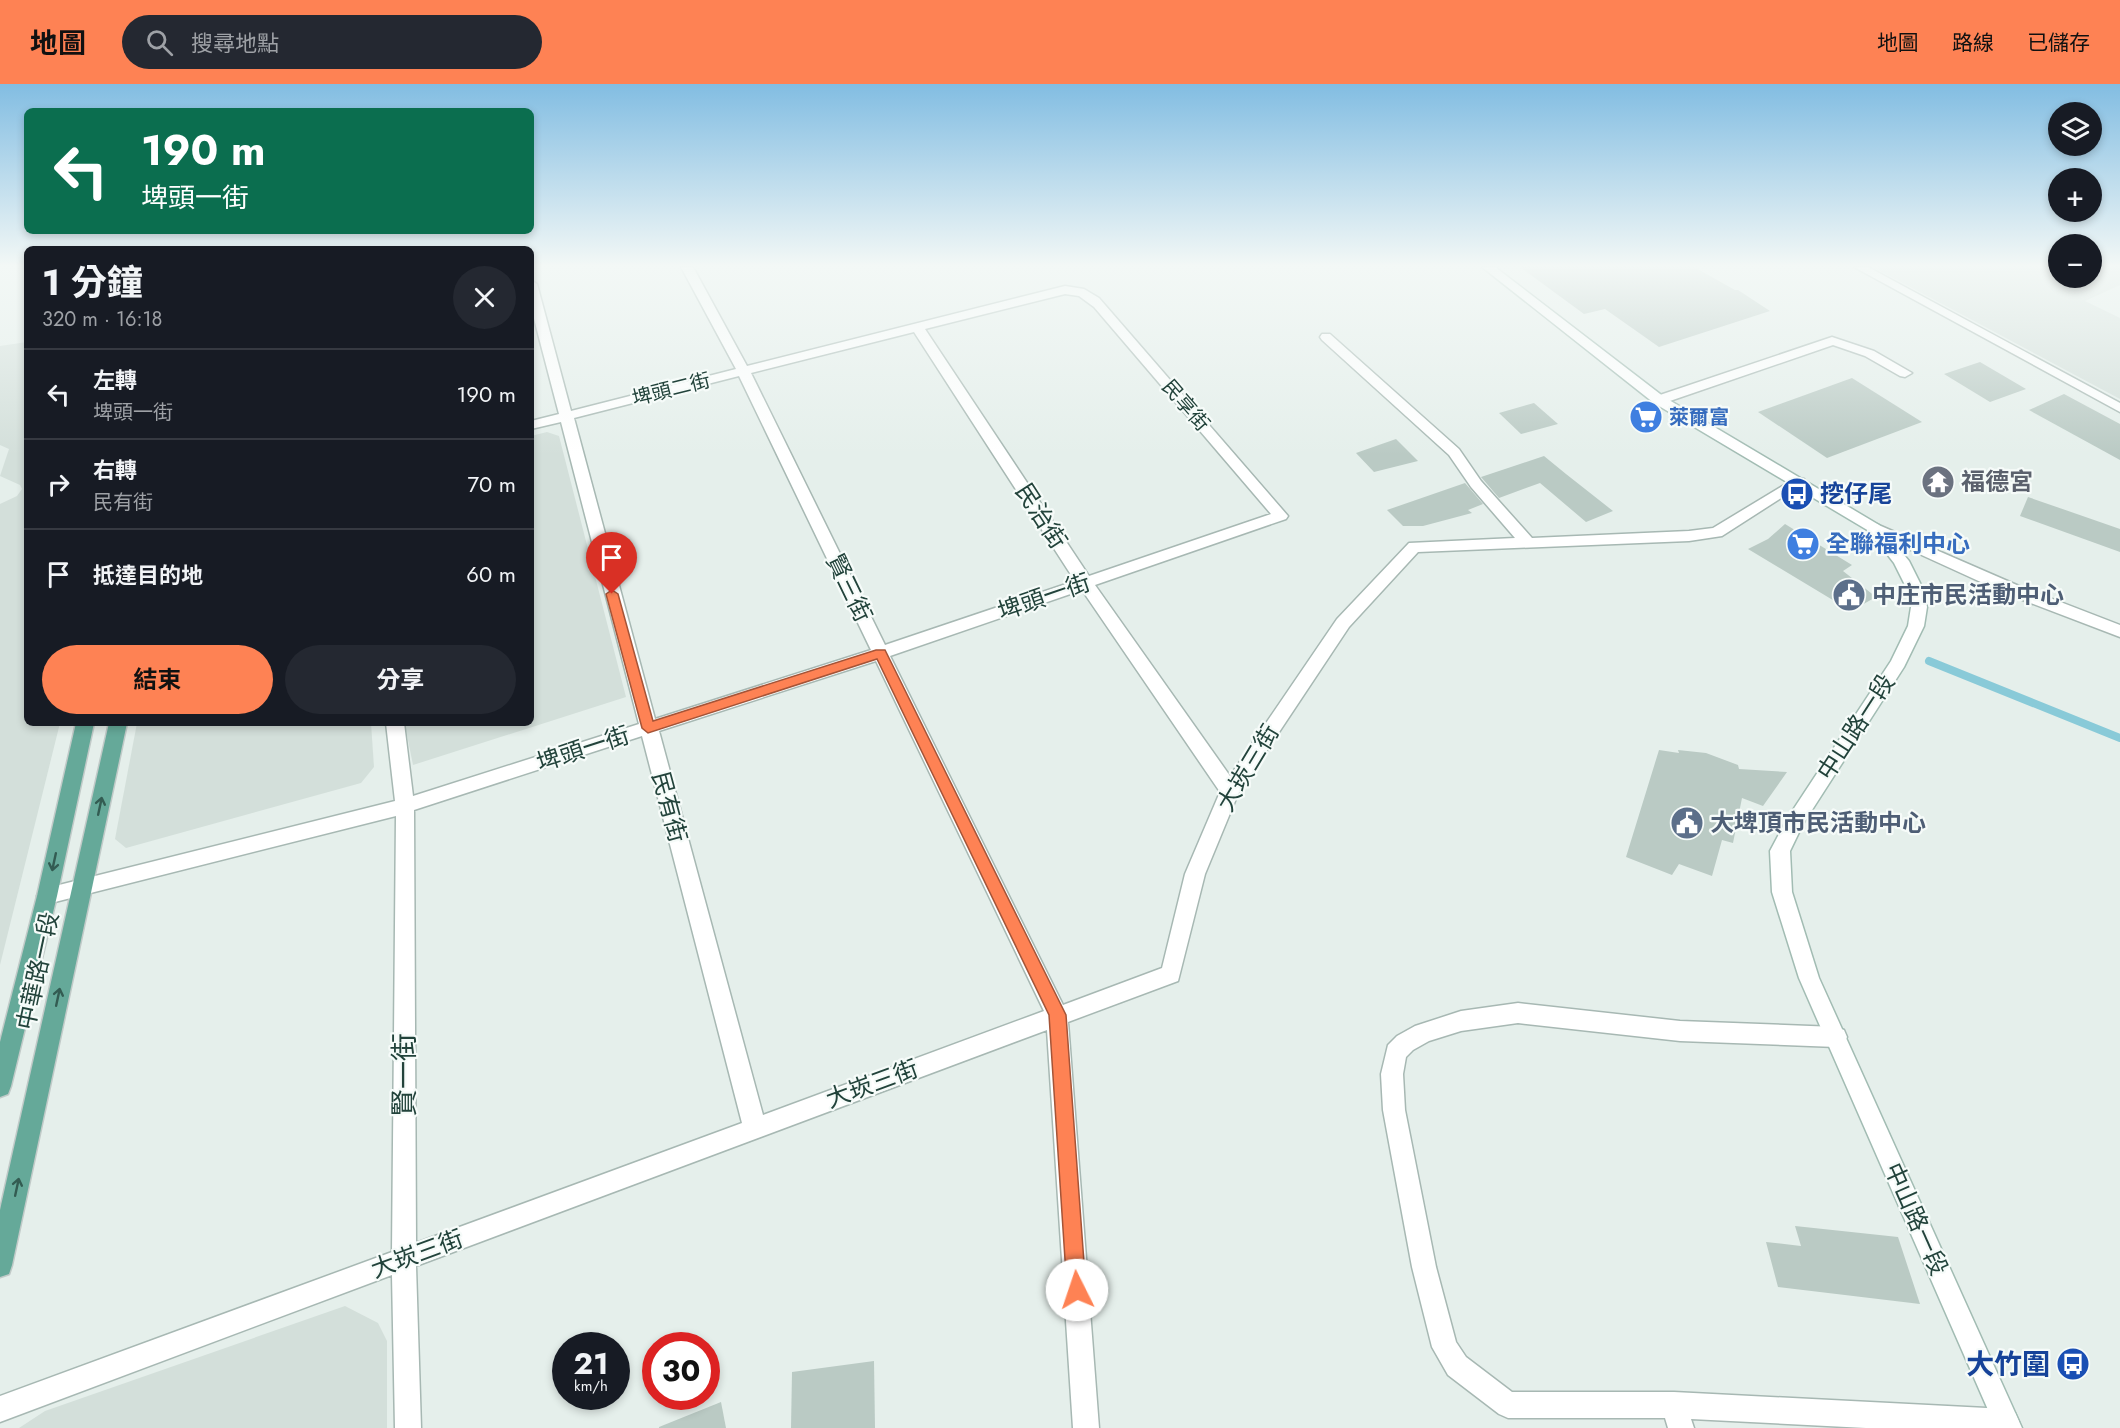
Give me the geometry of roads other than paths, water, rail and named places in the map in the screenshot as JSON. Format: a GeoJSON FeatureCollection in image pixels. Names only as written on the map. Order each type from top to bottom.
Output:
{"type":"FeatureCollection","features":[{"type":"Feature","properties":{"kind":"main road","name":"中華路一段"},"geometry":{"type":"LineString","coordinates":[[0,1086],[47,896],[84,726]]}},
{"type":"Feature","properties":{"kind":"main road","name":"中華路一段"},"geometry":{"type":"LineString","coordinates":[[0,1265],[117,726]]}},
{"type":"Feature","properties":{"kind":"street","name":"民有街"},"geometry":{"type":"LineString","coordinates":[[542,330],[755,1128]]}},
{"type":"Feature","properties":{"kind":"street","name":"賢三街"},"geometry":{"type":"LineString","coordinates":[[720,330],[1058,1015],[1086,1428]]}},
{"type":"Feature","properties":{"kind":"street","name":"埤頭二街"},"geometry":{"type":"LineString","coordinates":[[534,423],[906,330]]}},
{"type":"Feature","properties":{"kind":"street","name":"民治街"},"geometry":{"type":"LineString","coordinates":[[919,330],[1085,583],[1230,791]]}},
{"type":"Feature","properties":{"kind":"street","name":"民享街"},"geometry":{"type":"LineString","coordinates":[[1119,330],[1281,516]]}},
{"type":"Feature","properties":{"kind":"street","name":"中山路一段"},"geometry":{"type":"LineString","coordinates":[[1569,330],[1659,400],[1874,528],[1901,561],[1916,591],[1918,607],[1916,626],[1898,663],[1796,819],[1780,851],[1782,892],[1809,978],[2008,1425]]}},
{"type":"Feature","properties":{"kind":"street"},"geometry":{"type":"LineString","coordinates":[[1976,330],[2120,408]]}},
{"type":"Feature","properties":{"kind":"street"},"geometry":{"type":"LineString","coordinates":[[1326,337],[1454,452],[1476,484],[1528,543]]}},
{"type":"Feature","properties":{"kind":"street"},"geometry":{"type":"LineString","coordinates":[[1659,400],[1832,341],[1850,344],[1864,350],[1905,373]]}},
{"type":"Feature","properties":{"kind":"street","name":"大崁三街"},"geometry":{"type":"LineString","coordinates":[[0,1409],[1171,974],[1195,874],[1230,791],[1343,623],[1414,547],[1689,536],[1717,532],[1799,482]]}},
{"type":"Feature","properties":{"kind":"street","name":"埤頭一街"},"geometry":{"type":"LineString","coordinates":[[47,896],[405,806],[880,653],[1281,516]]}},
{"type":"Feature","properties":{"kind":"street"},"geometry":{"type":"LineString","coordinates":[[1874,528],[2013,590],[2120,631]]}},
{"type":"Feature","properties":{"kind":"street","name":"賢一街"},"geometry":{"type":"LineString","coordinates":[[395,726],[405,806],[404,1259],[408,1428]]}},
{"type":"Feature","properties":{"kind":"street"},"geometry":{"type":"LineString","coordinates":[[1836,1037],[1680,1031],[1518,1013],[1461,1021],[1423,1032],[1405,1043],[1396,1052],[1392,1074],[1394,1110],[1424,1267],[1445,1347],[1457,1366],[1508,1405],[1678,1417],[2008,1425]]}},
{"type":"Feature","properties":{"kind":"waterway"},"geometry":{"type":"LineString","coordinates":[[1929,661],[2120,738]]}},
{"type":"Feature","properties":{"kind":"place","name":"萊爾富"},"geometry":{"type":"Point","coordinates":[1646,417]}},
{"type":"Feature","properties":{"kind":"place","name":"福德宮"},"geometry":{"type":"Point","coordinates":[1938,482]}},
{"type":"Feature","properties":{"kind":"place","name":"挖仔尾"},"geometry":{"type":"Point","coordinates":[1797,494]}},
{"type":"Feature","properties":{"kind":"place","name":"全聯福利中心"},"geometry":{"type":"Point","coordinates":[1803,544]}},
{"type":"Feature","properties":{"kind":"place","name":"中庄市民活動中心"},"geometry":{"type":"Point","coordinates":[1849,595]}},
{"type":"Feature","properties":{"kind":"place","name":"大埤頂市民活動中心"},"geometry":{"type":"Point","coordinates":[1687,823]}},
{"type":"Feature","properties":{"kind":"place","name":"大竹圍"},"geometry":{"type":"Point","coordinates":[2073,1364]}}]}
